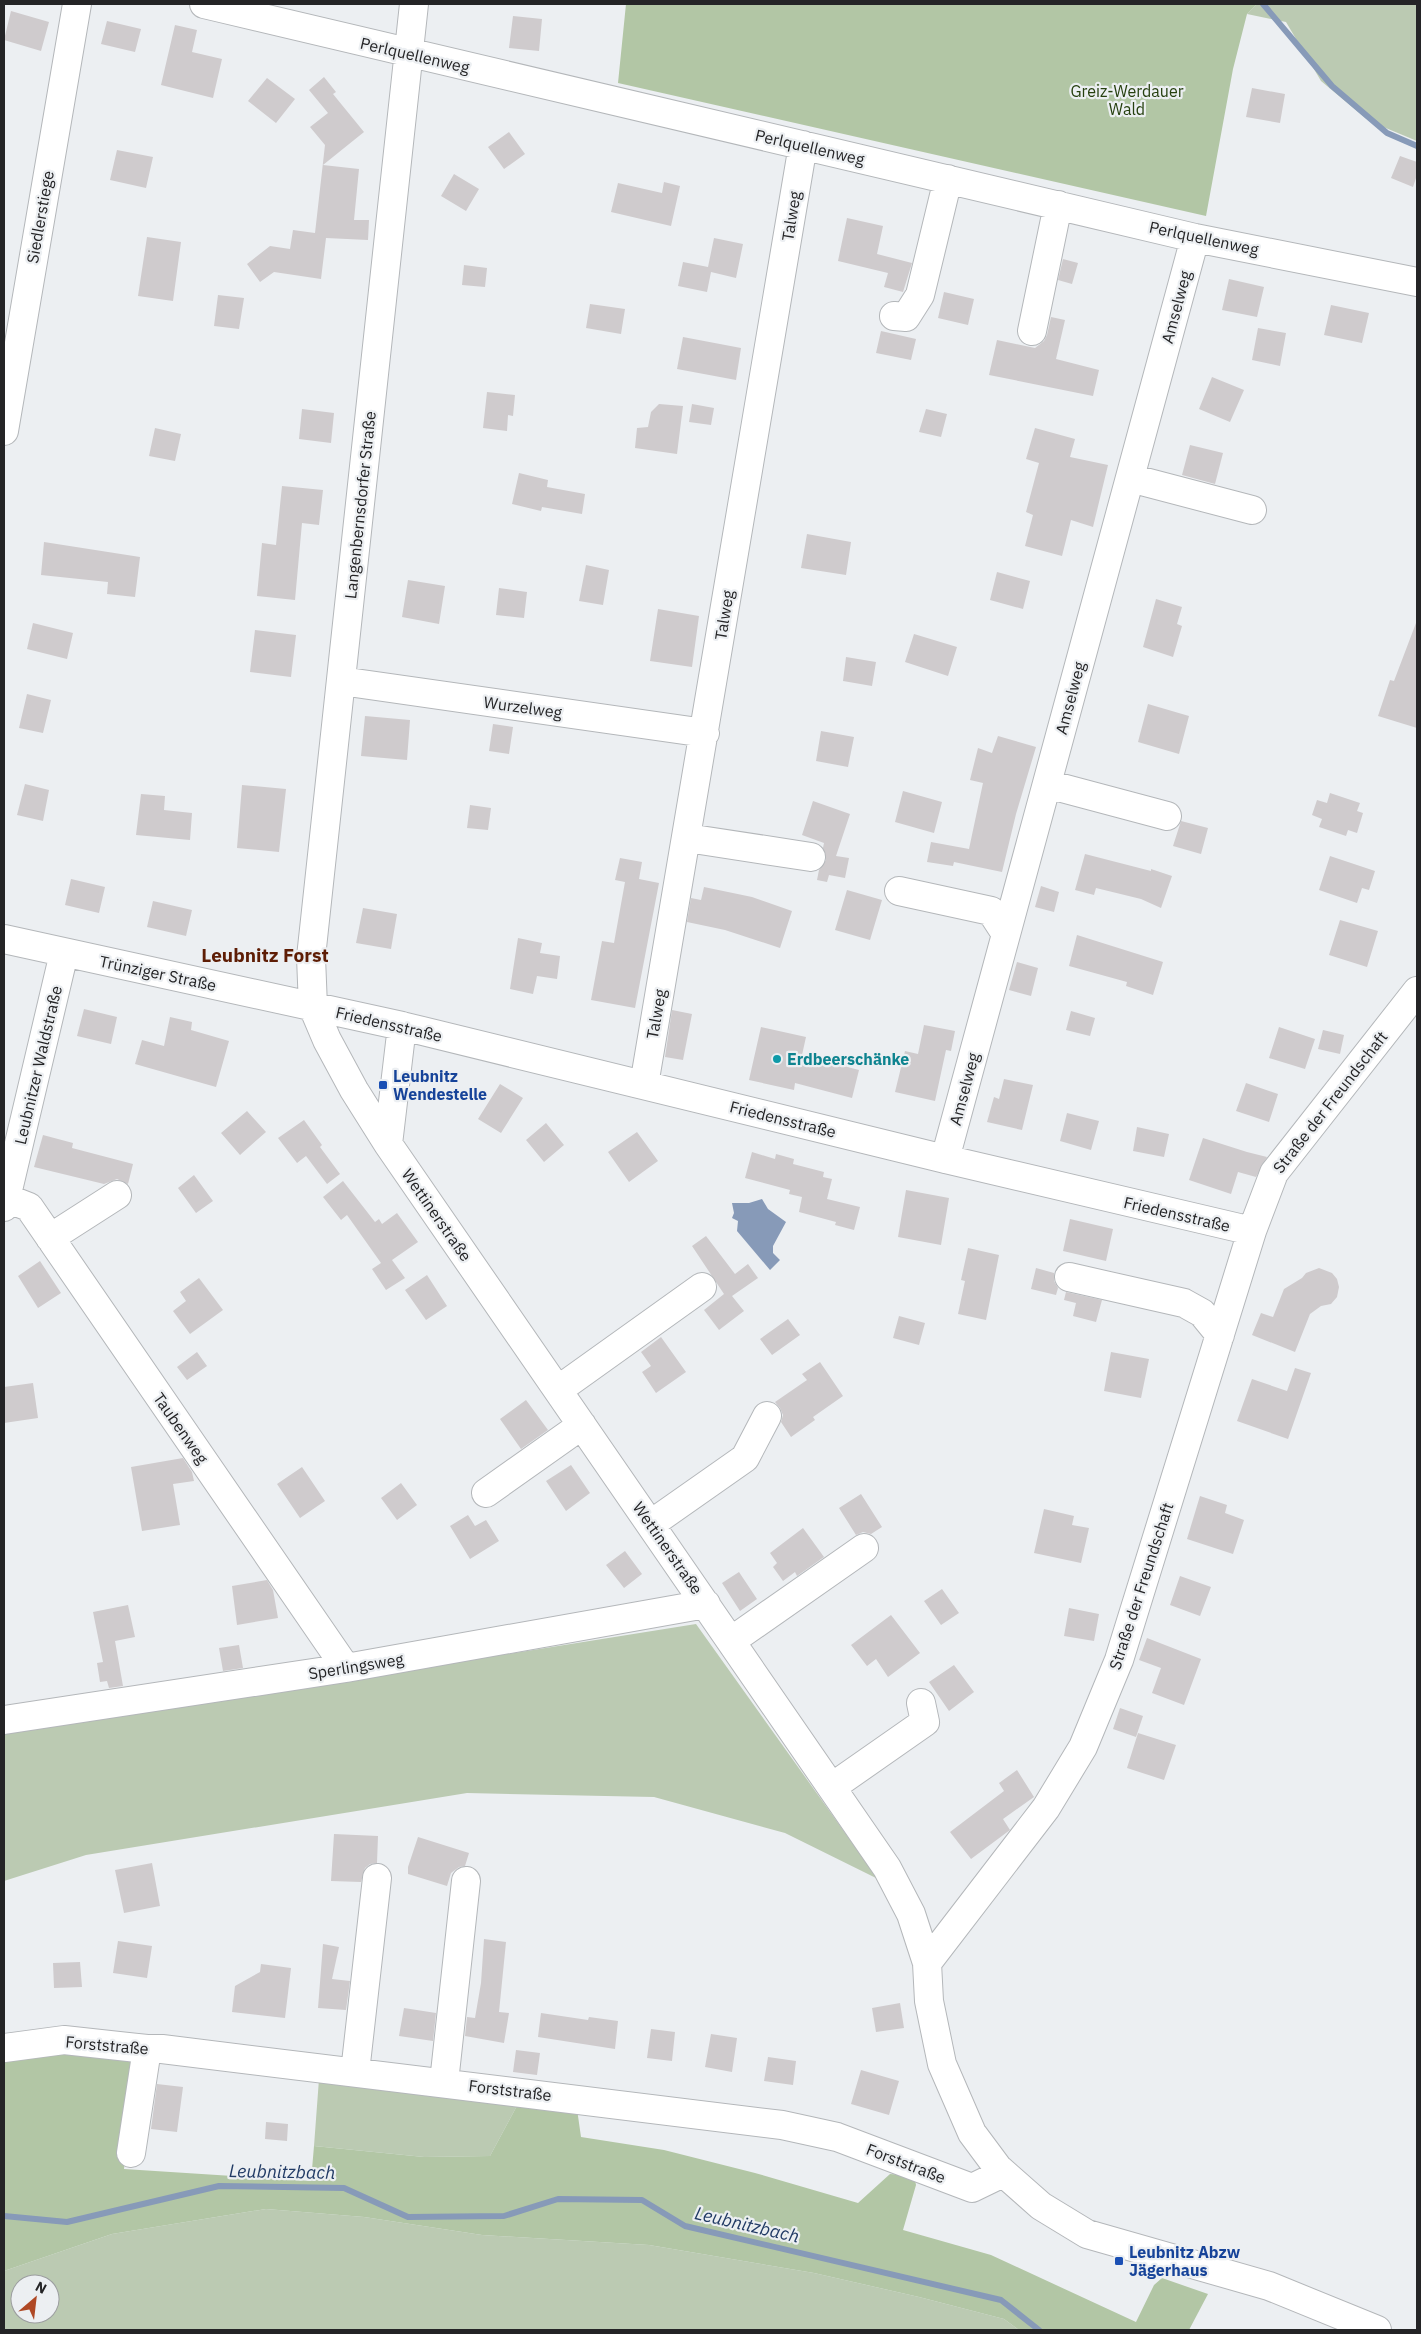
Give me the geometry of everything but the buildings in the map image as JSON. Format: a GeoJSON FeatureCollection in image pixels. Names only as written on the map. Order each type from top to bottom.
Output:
{"type":"FeatureCollection","features":[{"type":"Feature","properties":{"kind":"street","name":"Siedlerstiege"},"geometry":{"type":"LineString","coordinates":[[4,431],[77,4]]}},
{"type":"Feature","properties":{"kind":"street","name":"Perlquellenweg"},"geometry":{"type":"LineString","coordinates":[[204,4],[409,54],[1195,238],[1417,282]]}},
{"type":"Feature","properties":{"kind":"street","name":"Langenbernsdorfer Straße"},"geometry":{"type":"LineString","coordinates":[[313,1007],[311,958],[414,4]]}},
{"type":"Feature","properties":{"kind":"street","name":"Talweg"},"geometry":{"type":"LineString","coordinates":[[644,1085],[803,145]]}},
{"type":"Feature","properties":{"kind":"street"},"geometry":{"type":"LineString","coordinates":[[894,316],[906,317],[920,295],[948,180]]}},
{"type":"Feature","properties":{"kind":"street"},"geometry":{"type":"LineString","coordinates":[[1032,331],[1058,205]]}},
{"type":"Feature","properties":{"kind":"street","name":"Amselweg"},"geometry":{"type":"LineString","coordinates":[[945,1159],[1195,238]]}},
{"type":"Feature","properties":{"kind":"street"},"geometry":{"type":"LineString","coordinates":[[1130,478],[1252,510]]}},
{"type":"Feature","properties":{"kind":"street","name":"Wurzelweg"},"geometry":{"type":"LineString","coordinates":[[341,681],[705,733]]}},
{"type":"Feature","properties":{"kind":"street"},"geometry":{"type":"LineString","coordinates":[[1047,784],[1167,816]]}},
{"type":"Feature","properties":{"kind":"street"},"geometry":{"type":"LineString","coordinates":[[687,838],[811,857]]}},
{"type":"Feature","properties":{"kind":"street"},"geometry":{"type":"LineString","coordinates":[[899,891],[990,911],[1006,934]]}},
{"type":"Feature","properties":{"kind":"street","name":"Trünziger Straße"},"geometry":{"type":"LineString","coordinates":[[4,939],[313,1007]]}},
{"type":"Feature","properties":{"kind":"street","name":"Leubnitzer Waldstraße"},"geometry":{"type":"LineString","coordinates":[[5,1202],[64,953]]}},
{"type":"Feature","properties":{"kind":"street","name":"Straße der Freundschaft"},"geometry":{"type":"LineString","coordinates":[[927,1963],[1046,1808],[1082,1748],[1119,1660],[1252,1232],[1274,1173],[1417,991]]}},
{"type":"Feature","properties":{"kind":"street","name":"Friedensstraße"},"geometry":{"type":"LineString","coordinates":[[313,1007],[402,1026],[1252,1232]]}},
{"type":"Feature","properties":{"kind":"street","name":"Wettinerstraße"},"geometry":{"type":"LineString","coordinates":[[313,1007],[327,1040],[349,1081],[388,1144],[887,1868],[911,1914],[927,1963]]}},
{"type":"Feature","properties":{"kind":"street"},"geometry":{"type":"LineString","coordinates":[[388,1144],[402,1026]]}},
{"type":"Feature","properties":{"kind":"street"},"geometry":{"type":"LineString","coordinates":[[50,1238],[116,1195]]}},
{"type":"Feature","properties":{"kind":"street","name":"Taubenweg"},"geometry":{"type":"LineString","coordinates":[[5,1202],[29,1207],[346,1668]]}},
{"type":"Feature","properties":{"kind":"street"},"geometry":{"type":"LineString","coordinates":[[1069,1277],[1184,1303],[1202,1313],[1220,1335]]}},
{"type":"Feature","properties":{"kind":"street"},"geometry":{"type":"LineString","coordinates":[[558,1390],[702,1287]]}},
{"type":"Feature","properties":{"kind":"street"},"geometry":{"type":"LineString","coordinates":[[651,1524],[746,1458],[767,1416]]}},
{"type":"Feature","properties":{"kind":"street"},"geometry":{"type":"LineString","coordinates":[[486,1493],[582,1425]]}},
{"type":"Feature","properties":{"kind":"street"},"geometry":{"type":"LineString","coordinates":[[731,1641],[864,1548]]}},
{"type":"Feature","properties":{"kind":"street","name":"Sperlingsweg"},"geometry":{"type":"LineString","coordinates":[[4,1720],[346,1668],[706,1604]]}},
{"type":"Feature","properties":{"kind":"street"},"geometry":{"type":"LineString","coordinates":[[832,1786],[925,1722],[921,1703]]}},
{"type":"Feature","properties":{"kind":"street"},"geometry":{"type":"LineString","coordinates":[[355,2072],[377,1878]]}},
{"type":"Feature","properties":{"kind":"street"},"geometry":{"type":"LineString","coordinates":[[444,2082],[466,1881]]}},
{"type":"Feature","properties":{"kind":"street"},"geometry":{"type":"LineString","coordinates":[[927,1963],[929,2001],[942,2064],[972,2134],[1003,2173],[1041,2206],[1087,2234],[1269,2286],[1377,2330]]}},
{"type":"Feature","properties":{"kind":"street","name":"Forststraße"},"geometry":{"type":"LineString","coordinates":[[4,2048],[64,2040],[147,2050],[162,2049],[444,2082],[782,2125],[837,2137],[972,2188],[1003,2173]]}},
{"type":"Feature","properties":{"kind":"street"},"geometry":{"type":"LineString","coordinates":[[131,2153],[147,2050]]}},
{"type":"Feature","properties":{"kind":"green space","name":"Greiz-Werdauer Wald"},"geometry":{"type":"Polygon","coordinates":[[[626,4],[1257,4],[1247,14],[1233,69],[1206,216],[618,83],[626,4]]]}},
{"type":"Feature","properties":{"kind":"green space"},"geometry":{"type":"Polygon","coordinates":[[[1257,4],[1417,4],[1417,141],[1369,121],[1321,81],[1286,22],[1247,14],[1257,4]]]}},
{"type":"Feature","properties":{"kind":"green space"},"geometry":{"type":"Polygon","coordinates":[[[696,1624],[878,1879],[785,1833],[654,1797],[467,1793],[86,1855],[4,1881],[4,1734],[696,1624]]]}},
{"type":"Feature","properties":{"kind":"green space"},"geometry":{"type":"Polygon","coordinates":[[[65,2052],[136,2055],[124,2169],[311,2181],[314,2146],[424,2157],[490,2156],[519,2102],[577,2109],[581,2137],[664,2150],[755,2173],[858,2203],[890,2174],[902,2175],[915,2180],[916,2185],[903,2230],[991,2255],[1136,2322],[1154,2285],[1162,2278],[1208,2294],[1189,2330],[1019,2330],[1004,2319],[919,2297],[814,2273],[649,2245],[482,2235],[364,2217],[266,2209],[112,2234],[4,2271],[4,2059],[65,2052]]]}},
{"type":"Feature","properties":{"kind":"green space"},"geometry":{"type":"Polygon","coordinates":[[[319,2079],[519,2102],[490,2156],[424,2157],[314,2146],[319,2079]]]}},
{"type":"Feature","properties":{"kind":"green space"},"geometry":{"type":"Polygon","coordinates":[[[266,2209],[364,2217],[482,2235],[649,2245],[814,2273],[919,2297],[1004,2319],[1019,2330],[4,2330],[4,2271],[112,2234],[266,2209]]]}},
{"type":"Feature","properties":{"kind":"water"},"geometry":{"type":"Polygon","coordinates":[[[762,1199],[768,1209],[786,1222],[773,1246],[773,1253],[780,1260],[770,1270],[737,1231],[738,1221],[732,1218],[734,1213],[732,1203],[749,1203],[762,1199]]]}},
{"type":"Feature","properties":{"kind":"waterway"},"geometry":{"type":"LineString","coordinates":[[1263,4],[1332,86],[1387,133],[1417,146]]}},
{"type":"Feature","properties":{"kind":"waterway","name":"Leubnitzbach"},"geometry":{"type":"LineString","coordinates":[[4,2216],[67,2222],[219,2186],[344,2188],[408,2217],[504,2216],[558,2199],[642,2200],[685,2226],[1001,2300],[1039,2330]]}},
{"type":"Feature","properties":{"kind":"place","name":"Erdbeerschänke"},"geometry":{"type":"Point","coordinates":[777,1059]}},
{"type":"Feature","properties":{"kind":"place","name":"Leubnitz Wendestelle"},"geometry":{"type":"Point","coordinates":[383,1085]}},
{"type":"Feature","properties":{"kind":"place","name":"Leubnitz Abzw Jägerhaus"},"geometry":{"type":"Point","coordinates":[1119,2261]}},
{"type":"Feature","properties":{"kind":"district","name":"Leubnitz Forst"},"geometry":{"type":"Point","coordinates":[265,955]}}]}
